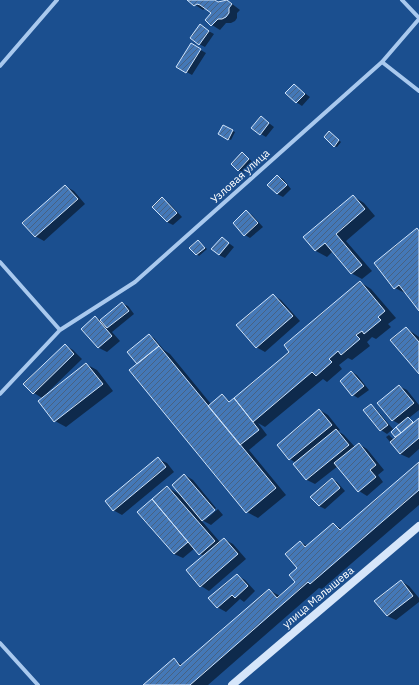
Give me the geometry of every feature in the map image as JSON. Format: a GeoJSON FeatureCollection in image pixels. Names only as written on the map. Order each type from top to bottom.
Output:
{"type":"FeatureCollection","features":[{"type":"Feature","properties":{"kind":"street"},"geometry":{"type":"LineString","coordinates":[[0,66],[57,0]]}},
{"type":"Feature","properties":{"kind":"street"},"geometry":{"type":"LineString","coordinates":[[402,0],[419,19]]}},
{"type":"Feature","properties":{"kind":"street","name":"Узловая улица"},"geometry":{"type":"LineString","coordinates":[[0,394],[60,330],[135,282],[382,62],[419,19]]}},
{"type":"Feature","properties":{"kind":"street"},"geometry":{"type":"LineString","coordinates":[[382,62],[419,91]]}},
{"type":"Feature","properties":{"kind":"street"},"geometry":{"type":"LineString","coordinates":[[0,262],[60,330]]}},
{"type":"Feature","properties":{"kind":"street","name":"улица Малышева"},"geometry":{"type":"LineString","coordinates":[[232,685],[419,526]]}},
{"type":"Feature","properties":{"kind":"street"},"geometry":{"type":"LineString","coordinates":[[0,643],[38,685]]}},
{"type":"Feature","properties":{"kind":"building"},"geometry":{"type":"Polygon","coordinates":[[[187,0],[215,0],[218,2],[227,0],[232,4],[226,17],[218,19],[211,26],[205,20],[211,13],[200,5],[197,4],[194,6],[187,0]]]}},
{"type":"Feature","properties":{"kind":"building"},"geometry":{"type":"Polygon","coordinates":[[[200,24],[209,31],[199,45],[190,38],[200,24]]]}},
{"type":"Feature","properties":{"kind":"building"},"geometry":{"type":"Polygon","coordinates":[[[191,43],[201,49],[186,73],[176,67],[191,43]]]}},
{"type":"Feature","properties":{"kind":"building"},"geometry":{"type":"Polygon","coordinates":[[[294,84],[305,94],[296,103],[285,93],[294,84]]]}},
{"type":"Feature","properties":{"kind":"building"},"geometry":{"type":"Polygon","coordinates":[[[261,116],[269,123],[260,135],[251,128],[261,116]]]}},
{"type":"Feature","properties":{"kind":"building"},"geometry":{"type":"Polygon","coordinates":[[[223,125],[233,130],[228,140],[218,134],[223,125]]]}},
{"type":"Feature","properties":{"kind":"building"},"geometry":{"type":"Polygon","coordinates":[[[329,131],[339,140],[334,147],[324,137],[329,131]]]}},
{"type":"Feature","properties":{"kind":"building"},"geometry":{"type":"Polygon","coordinates":[[[242,152],[249,159],[238,171],[231,164],[242,152]]]}},
{"type":"Feature","properties":{"kind":"building"},"geometry":{"type":"Polygon","coordinates":[[[277,175],[287,185],[277,194],[267,185],[277,175]]]}},
{"type":"Feature","properties":{"kind":"building"},"geometry":{"type":"Polygon","coordinates":[[[65,185],[78,199],[35,237],[22,223],[65,185]]]}},
{"type":"Feature","properties":{"kind":"building"},"geometry":{"type":"Polygon","coordinates":[[[353,195],[365,209],[336,234],[362,265],[351,274],[325,243],[315,251],[303,237],[353,195]]]}},
{"type":"Feature","properties":{"kind":"building"},"geometry":{"type":"Polygon","coordinates":[[[162,197],[177,213],[167,222],[152,207],[162,197]]]}},
{"type":"Feature","properties":{"kind":"building"},"geometry":{"type":"Polygon","coordinates":[[[246,210],[258,223],[244,236],[233,223],[246,210]]]}},
{"type":"Feature","properties":{"kind":"building"},"geometry":{"type":"Polygon","coordinates":[[[417,228],[419,231],[419,311],[399,285],[394,289],[374,263],[417,228]]]}},
{"type":"Feature","properties":{"kind":"building"},"geometry":{"type":"Polygon","coordinates":[[[222,237],[229,243],[219,255],[211,249],[222,237]]]}},
{"type":"Feature","properties":{"kind":"building"},"geometry":{"type":"Polygon","coordinates":[[[198,240],[205,248],[196,255],[189,248],[198,240]]]}},
{"type":"Feature","properties":{"kind":"building"},"geometry":{"type":"Polygon","coordinates":[[[360,281],[385,311],[378,317],[381,320],[364,334],[362,331],[356,335],[360,339],[341,355],[338,351],[329,359],[332,362],[316,376],[312,372],[253,422],[234,398],[289,352],[284,345],[360,281]]]}},
{"type":"Feature","properties":{"kind":"building"},"geometry":{"type":"Polygon","coordinates":[[[273,294],[293,316],[256,348],[236,325],[273,294]]]}},
{"type":"Feature","properties":{"kind":"building"},"geometry":{"type":"Polygon","coordinates":[[[122,302],[129,311],[107,328],[100,320],[122,302]]]}},
{"type":"Feature","properties":{"kind":"building"},"geometry":{"type":"Polygon","coordinates":[[[95,316],[112,336],[98,348],[81,329],[95,316]]]}},
{"type":"Feature","properties":{"kind":"building"},"geometry":{"type":"Polygon","coordinates":[[[406,327],[419,342],[419,374],[390,340],[406,327]]]}},
{"type":"Feature","properties":{"kind":"building"},"geometry":{"type":"Polygon","coordinates":[[[149,334],[159,346],[137,364],[127,352],[149,334]]]}},
{"type":"Feature","properties":{"kind":"building"},"geometry":{"type":"Polygon","coordinates":[[[65,344],[74,354],[33,394],[23,384],[65,344]]]}},
{"type":"Feature","properties":{"kind":"building"},"geometry":{"type":"Polygon","coordinates":[[[159,346],[276,488],[246,513],[129,370],[159,346]]]}},
{"type":"Feature","properties":{"kind":"building"},"geometry":{"type":"Polygon","coordinates":[[[86,363],[103,384],[54,422],[38,401],[86,363]]]}},
{"type":"Feature","properties":{"kind":"building"},"geometry":{"type":"Polygon","coordinates":[[[351,371],[364,386],[352,396],[340,381],[351,371]]]}},
{"type":"Feature","properties":{"kind":"building"},"geometry":{"type":"Polygon","coordinates":[[[399,385],[414,403],[392,421],[377,403],[399,385]]]}},
{"type":"Feature","properties":{"kind":"building"},"geometry":{"type":"Polygon","coordinates":[[[222,394],[229,402],[234,398],[259,430],[240,445],[208,406],[222,394]]]}},
{"type":"Feature","properties":{"kind":"building"},"geometry":{"type":"Polygon","coordinates":[[[371,404],[388,425],[380,431],[363,410],[371,404]]]}},
{"type":"Feature","properties":{"kind":"building"},"geometry":{"type":"Polygon","coordinates":[[[319,409],[332,425],[289,460],[277,445],[319,409]]]}},
{"type":"Feature","properties":{"kind":"building"},"geometry":{"type":"Polygon","coordinates":[[[408,417],[413,422],[401,433],[396,427],[408,417]]]}},
{"type":"Feature","properties":{"kind":"building"},"geometry":{"type":"Polygon","coordinates":[[[419,418],[419,438],[400,454],[390,442],[419,418]]]}},
{"type":"Feature","properties":{"kind":"building"},"geometry":{"type":"Polygon","coordinates":[[[396,427],[401,433],[395,437],[391,432],[396,427]]]}},
{"type":"Feature","properties":{"kind":"building"},"geometry":{"type":"Polygon","coordinates":[[[336,429],[349,445],[306,480],[293,464],[336,429]]]}},
{"type":"Feature","properties":{"kind":"building"},"geometry":{"type":"Polygon","coordinates":[[[359,443],[376,465],[370,470],[376,477],[358,492],[334,463],[359,443]]]}},
{"type":"Feature","properties":{"kind":"building"},"geometry":{"type":"Polygon","coordinates":[[[158,457],[166,467],[113,511],[105,501],[158,457]]]}},
{"type":"Feature","properties":{"kind":"building"},"geometry":{"type":"Polygon","coordinates":[[[419,462],[419,490],[310,584],[308,582],[190,685],[143,685],[174,658],[180,666],[269,589],[277,598],[295,582],[289,575],[297,568],[285,554],[300,541],[305,547],[333,523],[340,530],[419,462]]]}},
{"type":"Feature","properties":{"kind":"building"},"geometry":{"type":"Polygon","coordinates":[[[184,474],[215,510],[202,521],[172,485],[184,474]]]}},
{"type":"Feature","properties":{"kind":"building"},"geometry":{"type":"Polygon","coordinates":[[[332,478],[340,488],[319,506],[310,497],[332,478]]]}},
{"type":"Feature","properties":{"kind":"building"},"geometry":{"type":"Polygon","coordinates":[[[167,486],[215,541],[199,555],[152,499],[167,486]]]}},
{"type":"Feature","properties":{"kind":"building"},"geometry":{"type":"Polygon","coordinates":[[[152,499],[188,542],[174,554],[137,512],[152,499]]]}},
{"type":"Feature","properties":{"kind":"building"},"geometry":{"type":"Polygon","coordinates":[[[224,538],[238,554],[200,587],[186,570],[224,538]]]}},
{"type":"Feature","properties":{"kind":"building"},"geometry":{"type":"Polygon","coordinates":[[[237,574],[248,586],[235,598],[232,595],[217,608],[208,598],[237,574]]]}},
{"type":"Feature","properties":{"kind":"building"},"geometry":{"type":"Polygon","coordinates":[[[401,580],[413,596],[387,616],[374,601],[401,580]]]}}]}
